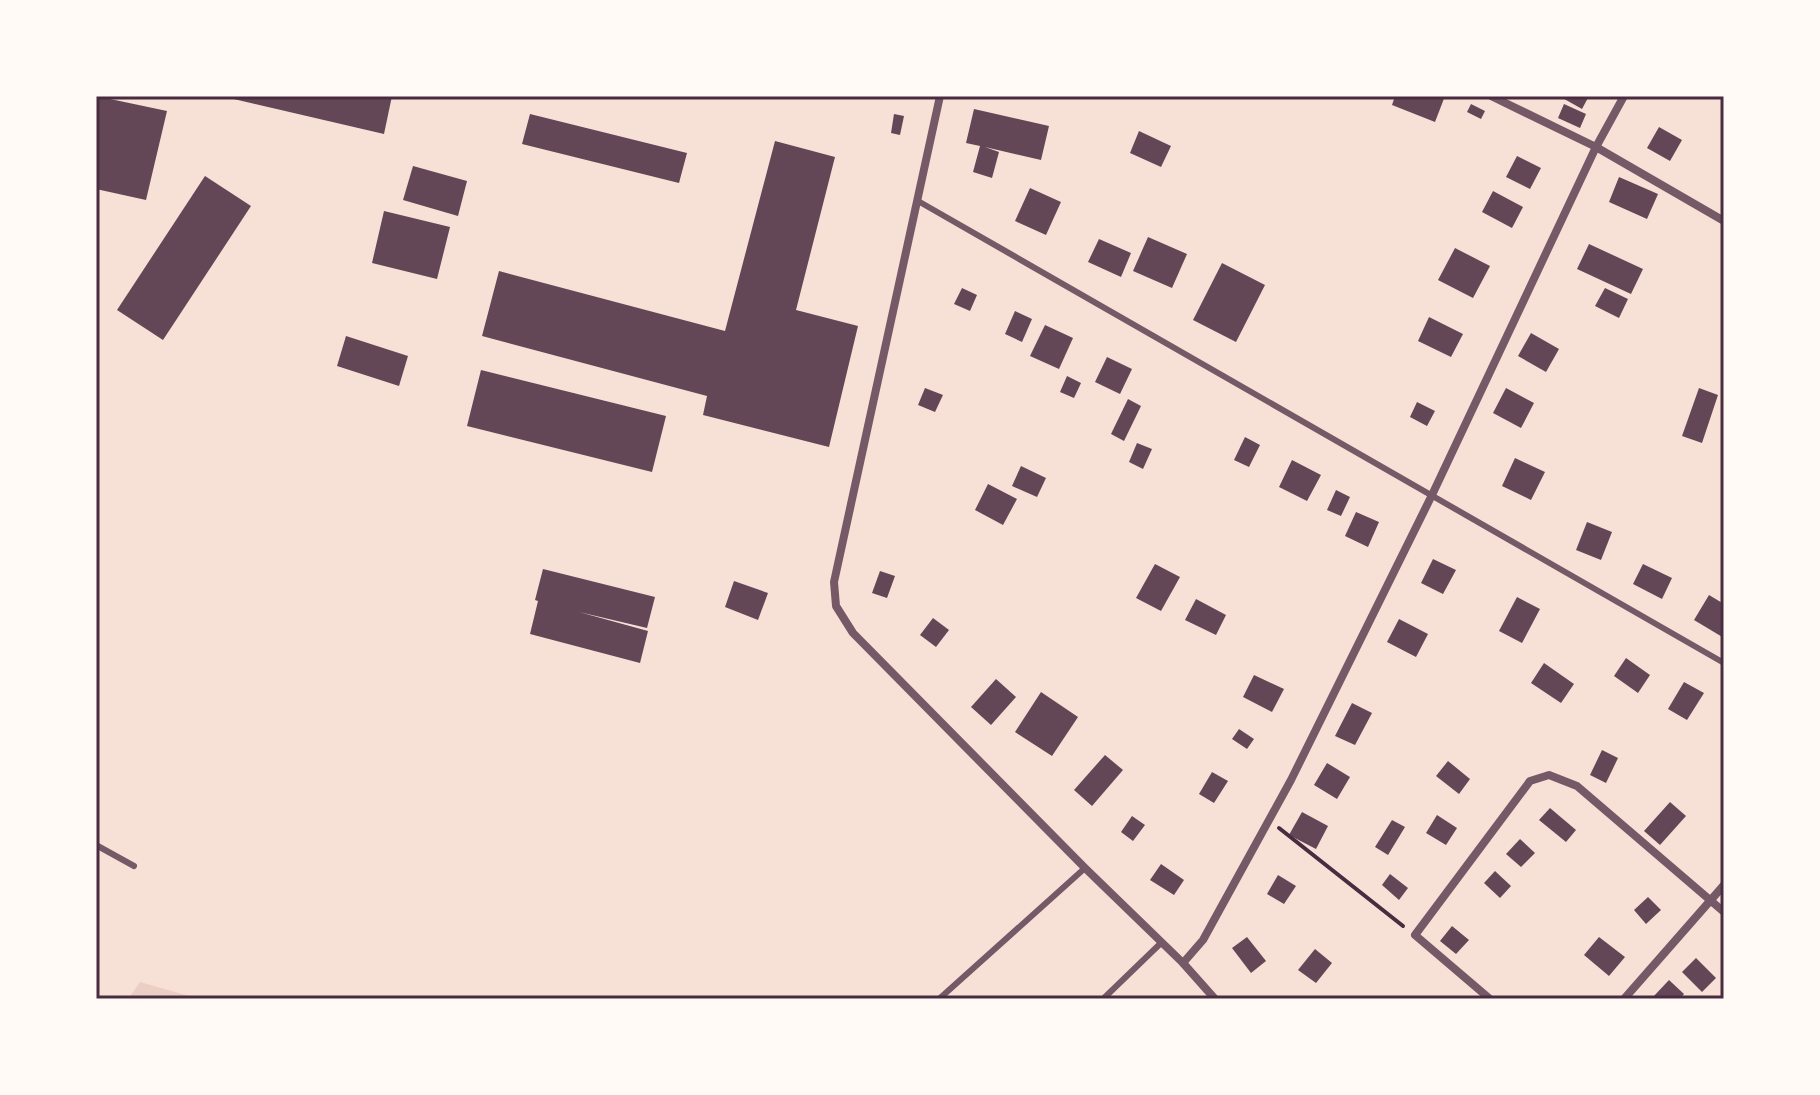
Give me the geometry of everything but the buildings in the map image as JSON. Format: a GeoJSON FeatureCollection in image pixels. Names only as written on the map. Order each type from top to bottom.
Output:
{"type":"FeatureCollection","features":[{"type":"Feature","properties":{"kind":"street"},"geometry":{"type":"LineString","coordinates":[[940,96],[834,582],[836,606],[853,633],[1183,963],[1215,999]]}},
{"type":"Feature","properties":{"kind":"street"},"geometry":{"type":"LineString","coordinates":[[1491,96],[1596,147],[1724,221]]}},
{"type":"Feature","properties":{"kind":"street"},"geometry":{"type":"LineString","coordinates":[[1183,963],[1203,940],[1298,766],[1432,495],[1596,147],[1624,96]]}},
{"type":"Feature","properties":{"kind":"street"},"geometry":{"type":"LineString","coordinates":[[1490,999],[1415,935],[1530,781],[1549,775],[1577,786],[1724,912]]}},
{"type":"Feature","properties":{"kind":"street"},"geometry":{"type":"LineString","coordinates":[[1624,999],[1724,885]]}},
{"type":"Feature","properties":{"kind":"lane"},"geometry":{"type":"LineString","coordinates":[[918,201],[1724,663]]}},
{"type":"Feature","properties":{"kind":"lane"},"geometry":{"type":"LineString","coordinates":[[96,845],[134,866]]}},
{"type":"Feature","properties":{"kind":"lane"},"geometry":{"type":"LineString","coordinates":[[939,999],[1085,868]]}},
{"type":"Feature","properties":{"kind":"lane"},"geometry":{"type":"LineString","coordinates":[[1103,999],[1162,942]]}},
{"type":"Feature","properties":{"kind":"path"},"geometry":{"type":"LineString","coordinates":[[1268,819],[1415,935]]}},
{"type":"Feature","properties":{"kind":"shaded area"},"geometry":{"type":"Polygon","coordinates":[[[140,982],[200,999],[128,999],[140,982]]]}}]}
